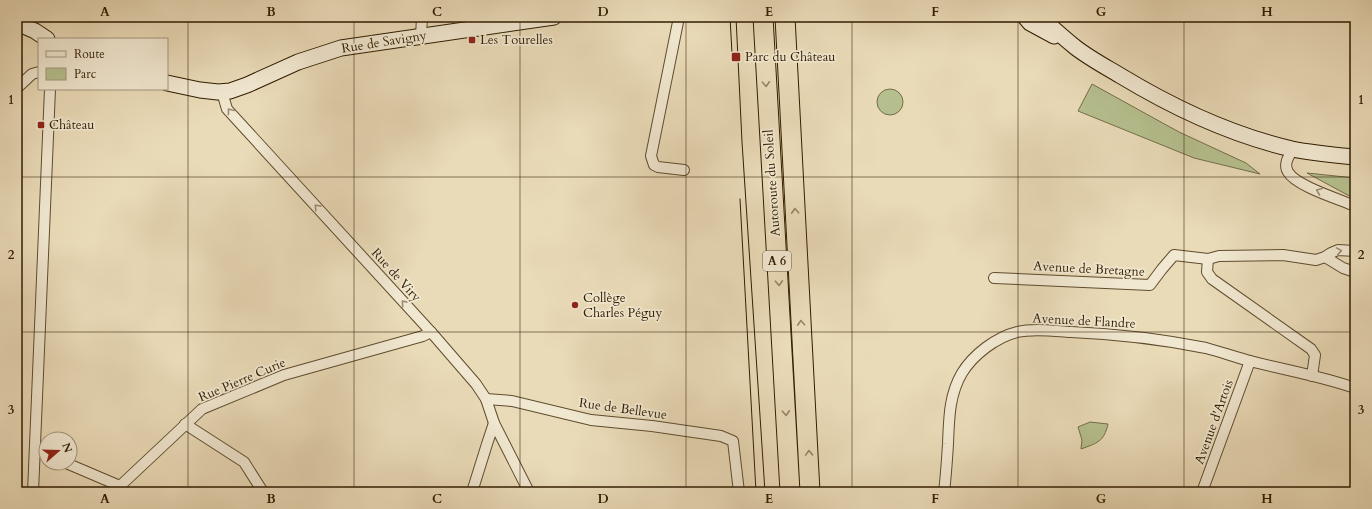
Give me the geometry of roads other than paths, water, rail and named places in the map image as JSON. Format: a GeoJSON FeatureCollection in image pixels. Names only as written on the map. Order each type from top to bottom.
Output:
{"type":"FeatureCollection","features":[{"type":"Feature","properties":{"kind":"highway","name":"Autoroute du Soleil"},"geometry":{"type":"LineString","coordinates":[[785,23],[810,492]]}},
{"type":"Feature","properties":{"kind":"highway","name":"Autoroute du Soleil"},"geometry":{"type":"LineString","coordinates":[[763,24],[790,492]]}},
{"type":"Feature","properties":{"kind":"main road","name":"Rue de Savigny"},"geometry":{"type":"LineString","coordinates":[[168,83],[200,90],[222,92],[242,87],[298,62],[323,53],[356,46],[554,17]]}},
{"type":"Feature","properties":{"kind":"main road"},"geometry":{"type":"LineString","coordinates":[[1025,17],[1030,23],[1039,29],[1076,48],[1136,86],[1184,111],[1214,124],[1256,139],[1293,149],[1355,157]]}},
{"type":"Feature","properties":{"kind":"main road"},"geometry":{"type":"LineString","coordinates":[[1042,17],[1076,48]]}},
{"type":"Feature","properties":{"kind":"main road"},"geometry":{"type":"LineString","coordinates":[[17,23],[35,31],[45,38]]}},
{"type":"Feature","properties":{"kind":"street"},"geometry":{"type":"LineString","coordinates":[[421,37],[422,17]]}},
{"type":"Feature","properties":{"kind":"street"},"geometry":{"type":"LineString","coordinates":[[679,17],[651,156],[654,165],[658,167],[684,170]]}},
{"type":"Feature","properties":{"kind":"street"},"geometry":{"type":"LineString","coordinates":[[17,88],[32,74],[38,72]]}},
{"type":"Feature","properties":{"kind":"street"},"geometry":{"type":"LineString","coordinates":[[33,492],[50,90]]}},
{"type":"Feature","properties":{"kind":"street","name":"Rue de Viry"},"geometry":{"type":"LineString","coordinates":[[222,92],[227,108],[431,332],[468,375],[486,399],[494,423],[529,492]]}},
{"type":"Feature","properties":{"kind":"street"},"geometry":{"type":"LineString","coordinates":[[1293,149],[1286,160],[1288,172],[1300,183],[1355,206]]}},
{"type":"Feature","properties":{"kind":"street","name":"Avenue de Bretagne"},"geometry":{"type":"LineString","coordinates":[[994,278],[1150,285],[1174,255],[1208,259],[1219,256],[1283,254],[1316,260],[1338,250],[1355,251]]}},
{"type":"Feature","properties":{"kind":"street"},"geometry":{"type":"LineString","coordinates":[[1325,257],[1343,268],[1355,272]]}},
{"type":"Feature","properties":{"kind":"street"},"geometry":{"type":"LineString","coordinates":[[1208,259],[1207,272],[1212,279],[1311,349],[1315,356],[1312,376]]}},
{"type":"Feature","properties":{"kind":"street","name":"Avenue de Flandre"},"geometry":{"type":"LineString","coordinates":[[944,492],[949,412],[955,386],[962,372],[988,346],[1016,332],[1041,331],[1136,336],[1208,349],[1250,361],[1335,381],[1355,388]]}},
{"type":"Feature","properties":{"kind":"street","name":"Rue Pierre Curie"},"geometry":{"type":"LineString","coordinates":[[78,469],[120,489],[202,409],[284,375],[423,336],[431,332]]}},
{"type":"Feature","properties":{"kind":"street","name":"Avenue d'Artois"},"geometry":{"type":"LineString","coordinates":[[1202,492],[1250,361]]}},
{"type":"Feature","properties":{"kind":"street","name":"Rue de Bellevue"},"geometry":{"type":"LineString","coordinates":[[486,399],[512,401],[591,420],[652,426],[721,436],[733,441],[738,492]]}},
{"type":"Feature","properties":{"kind":"street"},"geometry":{"type":"LineString","coordinates":[[472,492],[494,423]]}},
{"type":"Feature","properties":{"kind":"street"},"geometry":{"type":"LineString","coordinates":[[186,424],[244,462],[263,492]]}},
{"type":"Feature","properties":{"kind":"tram line"},"geometry":{"type":"LineString","coordinates":[[730,17],[732,53]]}},
{"type":"Feature","properties":{"kind":"tram line"},"geometry":{"type":"LineString","coordinates":[[736,17],[742,142],[765,492]]}},
{"type":"Feature","properties":{"kind":"tram line"},"geometry":{"type":"LineString","coordinates":[[740,199],[756,492]]}},
{"type":"Feature","properties":{"kind":"place","name":"Les Tourelles"},"geometry":{"type":"Point","coordinates":[472,40]}},
{"type":"Feature","properties":{"kind":"place","name":"Parc du Château"},"geometry":{"type":"Point","coordinates":[736,57]}},
{"type":"Feature","properties":{"kind":"place","name":"Château"},"geometry":{"type":"Point","coordinates":[41,125]}},
{"type":"Feature","properties":{"kind":"place","name":"Collège Charles Péguy"},"geometry":{"type":"Point","coordinates":[575,305]}}]}
